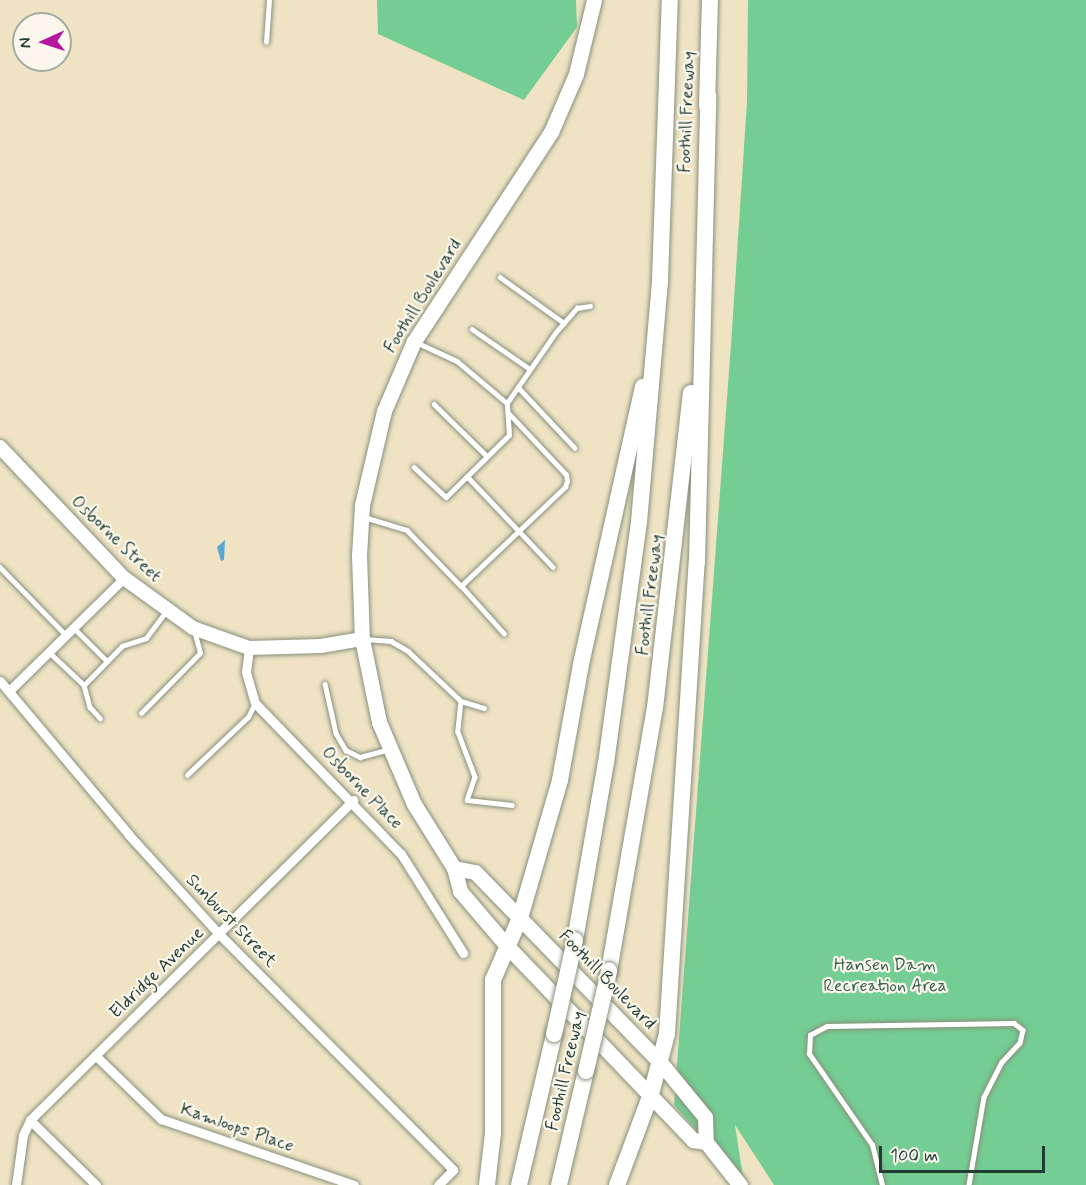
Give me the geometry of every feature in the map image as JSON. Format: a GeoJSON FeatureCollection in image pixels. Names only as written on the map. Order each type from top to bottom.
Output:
{"type":"FeatureCollection","features":[{"type":"Feature","properties":{"kind":"highway","name":"Foothill Freeway"},"geometry":{"type":"LineString","coordinates":[[519,1185],[575,940],[620,671],[655,339],[670,0]]}},
{"type":"Feature","properties":{"kind":"highway","name":"Foothill Freeway"},"geometry":{"type":"LineString","coordinates":[[559,1185],[609,971],[647,759],[678,526],[698,303],[708,96],[710,0]]}},
{"type":"Feature","properties":{"kind":"highway"},"geometry":{"type":"LineString","coordinates":[[617,1185],[651,1094],[668,1034],[693,651],[708,96]]}},
{"type":"Feature","properties":{"kind":"highway"},"geometry":{"type":"LineString","coordinates":[[487,1185],[493,1133],[493,980],[520,918],[560,780],[581,664],[655,339]]}},
{"type":"Feature","properties":{"kind":"main road","name":"Foothill Boulevard"},"geometry":{"type":"LineString","coordinates":[[594,0],[576,74],[551,132],[414,341],[381,420],[370,457],[361,516],[362,639],[379,722],[414,804],[454,867],[460,891],[507,946],[693,1140],[706,1142]]}},
{"type":"Feature","properties":{"kind":"main road","name":"Osborne Street"},"geometry":{"type":"LineString","coordinates":[[0,447],[124,578],[166,611],[193,628],[249,648],[321,646],[362,639]]}},
{"type":"Feature","properties":{"kind":"main road","name":"Foothill Boulevard"},"geometry":{"type":"LineString","coordinates":[[454,867],[475,872],[660,1062],[705,1118],[706,1142],[740,1185]]}},
{"type":"Feature","properties":{"kind":"street"},"geometry":{"type":"LineString","coordinates":[[9,691],[124,578]]}},
{"type":"Feature","properties":{"kind":"street","name":"Osborne Place"},"geometry":{"type":"LineString","coordinates":[[249,648],[246,672],[255,703],[353,800],[401,854],[464,953]]}},
{"type":"Feature","properties":{"kind":"street","name":"Sunburst Street"},"geometry":{"type":"LineString","coordinates":[[0,681],[129,835],[220,935],[453,1170],[438,1185]]}},
{"type":"Feature","properties":{"kind":"street","name":"Eldridge Avenue"},"geometry":{"type":"LineString","coordinates":[[16,1185],[23,1135],[30,1120],[220,935],[353,800]]}},
{"type":"Feature","properties":{"kind":"street","name":"Kamloops Place"},"geometry":{"type":"LineString","coordinates":[[96,1056],[161,1119],[354,1185]]}},
{"type":"Feature","properties":{"kind":"street"},"geometry":{"type":"LineString","coordinates":[[30,1120],[96,1185]]}},
{"type":"Feature","properties":{"kind":"lane"},"geometry":{"type":"LineString","coordinates":[[266,42],[269,0]]}},
{"type":"Feature","properties":{"kind":"lane"},"geometry":{"type":"LineString","coordinates":[[500,278],[564,323]]}},
{"type":"Feature","properties":{"kind":"lane"},"geometry":{"type":"LineString","coordinates":[[414,468],[446,496],[468,476],[509,435],[507,403],[530,369],[577,308],[590,306]]}},
{"type":"Feature","properties":{"kind":"lane"},"geometry":{"type":"LineString","coordinates":[[472,329],[530,369]]}},
{"type":"Feature","properties":{"kind":"lane"},"geometry":{"type":"LineString","coordinates":[[414,341],[457,361],[507,403]]}},
{"type":"Feature","properties":{"kind":"lane"},"geometry":{"type":"LineString","coordinates":[[518,387],[575,448]]}},
{"type":"Feature","properties":{"kind":"lane"},"geometry":{"type":"LineString","coordinates":[[434,404],[487,456]]}},
{"type":"Feature","properties":{"kind":"lane"},"geometry":{"type":"LineString","coordinates":[[461,586],[565,487],[566,475],[508,414]]}},
{"type":"Feature","properties":{"kind":"lane"},"geometry":{"type":"LineString","coordinates":[[468,476],[553,567]]}},
{"type":"Feature","properties":{"kind":"lane"},"geometry":{"type":"LineString","coordinates":[[361,516],[407,530],[504,634]]}},
{"type":"Feature","properties":{"kind":"lane"},"geometry":{"type":"LineString","coordinates":[[0,567],[66,635]]}},
{"type":"Feature","properties":{"kind":"lane"},"geometry":{"type":"LineString","coordinates":[[84,685],[122,646],[146,638],[166,611]]}},
{"type":"Feature","properties":{"kind":"lane"},"geometry":{"type":"LineString","coordinates":[[74,628],[107,661]]}},
{"type":"Feature","properties":{"kind":"lane"},"geometry":{"type":"LineString","coordinates":[[141,713],[200,653],[193,628]]}},
{"type":"Feature","properties":{"kind":"lane"},"geometry":{"type":"LineString","coordinates":[[362,639],[391,641],[408,651],[461,701],[484,708]]}},
{"type":"Feature","properties":{"kind":"lane"},"geometry":{"type":"LineString","coordinates":[[49,652],[84,685],[90,707],[99,718]]}},
{"type":"Feature","properties":{"kind":"lane"},"geometry":{"type":"LineString","coordinates":[[325,684],[336,734],[346,750],[360,757],[390,749]]}},
{"type":"Feature","properties":{"kind":"lane"},"geometry":{"type":"LineString","coordinates":[[461,701],[458,732],[475,777],[467,800],[512,805]]}},
{"type":"Feature","properties":{"kind":"lane"},"geometry":{"type":"LineString","coordinates":[[187,775],[248,717],[255,703]]}},
{"type":"Feature","properties":{"kind":"lane"},"geometry":{"type":"LineString","coordinates":[[882,1185],[872,1145],[809,1054],[810,1035],[827,1026],[1014,1023],[1023,1030],[1020,1043],[1002,1062],[984,1097],[969,1185]]}},
{"type":"Feature","properties":{"kind":"green space"},"geometry":{"type":"Polygon","coordinates":[[[377,0],[576,0],[577,27],[524,100],[378,34],[377,0]]]}},
{"type":"Feature","properties":{"kind":"green space","name":"Hansen Dam Recreation Area"},"geometry":{"type":"Polygon","coordinates":[[[748,0],[1086,0],[1086,1185],[774,1185],[735,1125],[744,1183],[674,1105],[731,345],[747,102],[748,0]]]}},
{"type":"Feature","properties":{"kind":"water"},"geometry":{"type":"Polygon","coordinates":[[[225,540],[224,560],[221,561],[217,547],[225,540]]]}}]}
